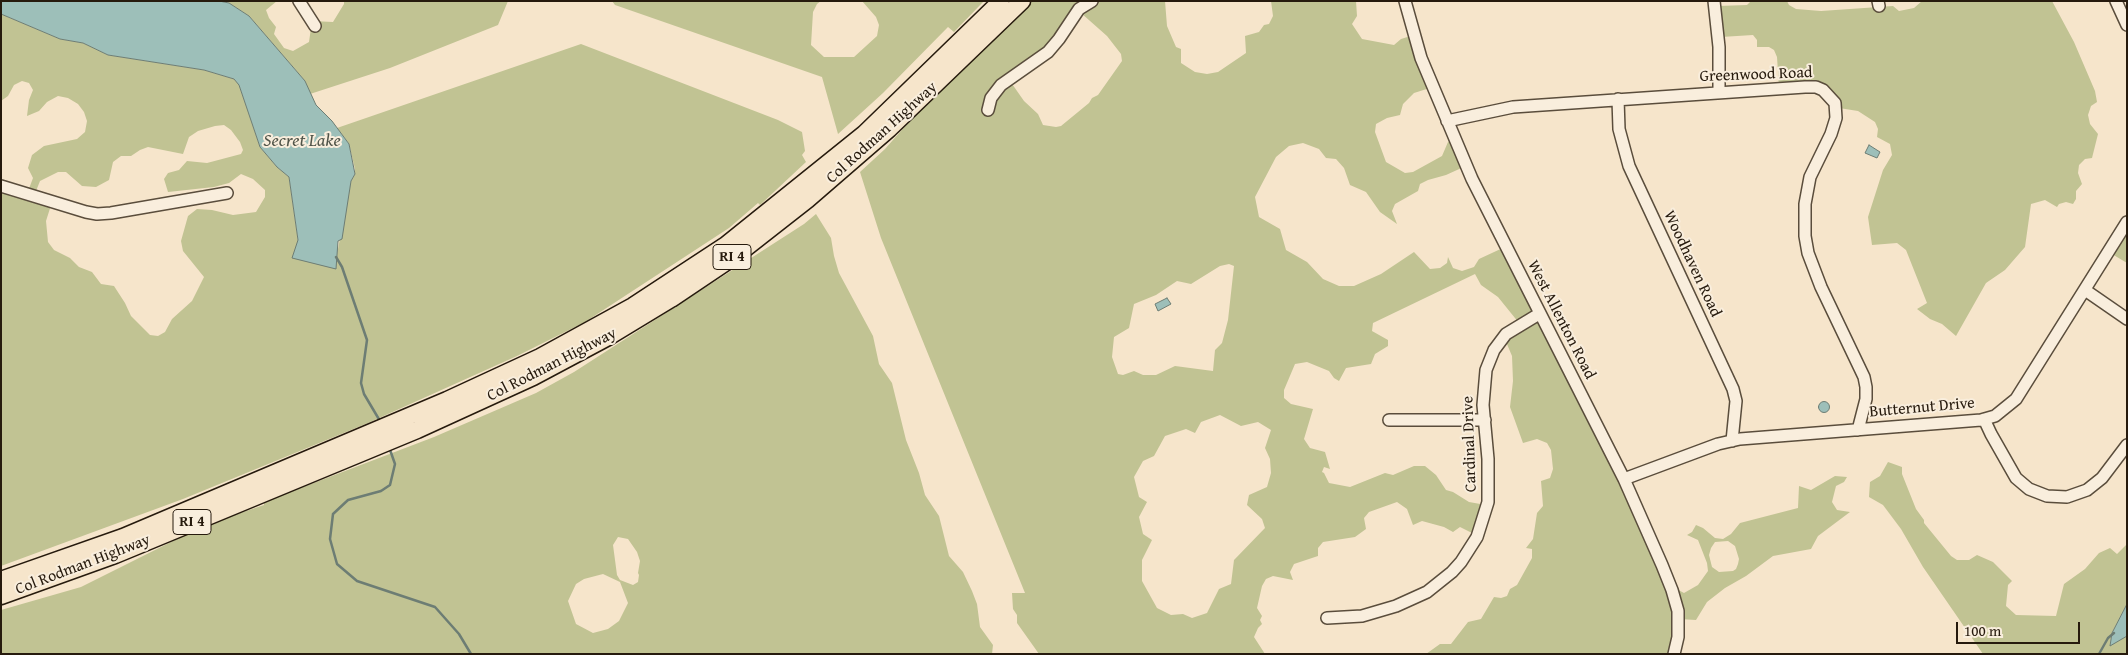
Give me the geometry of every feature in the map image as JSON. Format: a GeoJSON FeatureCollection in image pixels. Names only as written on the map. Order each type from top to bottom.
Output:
{"type":"FeatureCollection","features":[{"type":"Feature","properties":{"kind":"highway","name":"Col Rodman Highway"},"geometry":{"type":"LineString","coordinates":[[1,596],[115,555],[384,435],[540,357],[633,306],[726,245],[864,134],[1002,1]]}},
{"type":"Feature","properties":{"kind":"highway","name":"Col Rodman Highway"},"geometry":{"type":"LineString","coordinates":[[1,580],[123,537],[384,435],[488,398],[582,352],[672,299],[738,254],[862,154],[1022,1]]}},
{"type":"Feature","properties":{"kind":"street"},"geometry":{"type":"LineString","coordinates":[[299,1],[315,26]]}},
{"type":"Feature","properties":{"kind":"street"},"geometry":{"type":"LineString","coordinates":[[988,110],[991,98],[1000,85],[1048,52],[1063,34],[1079,9],[1092,1]]}},
{"type":"Feature","properties":{"kind":"street","name":"West Allenton Road"},"geometry":{"type":"LineString","coordinates":[[1405,1],[1421,58],[1472,179],[1624,479],[1672,590],[1678,619],[1674,654]]}},
{"type":"Feature","properties":{"kind":"street"},"geometry":{"type":"LineString","coordinates":[[1714,1],[1719,40],[1719,92]]}},
{"type":"Feature","properties":{"kind":"street"},"geometry":{"type":"LineString","coordinates":[[2116,1],[2127,25]]}},
{"type":"Feature","properties":{"kind":"street","name":"Greenwood Road"},"geometry":{"type":"LineString","coordinates":[[1447,121],[1514,107],[1719,92],[1816,87],[1823,90],[1835,103],[1837,110],[1835,126],[1815,165],[1807,189],[1804,228],[1808,253],[1821,287],[1864,377],[1866,399],[1858,430]]}},
{"type":"Feature","properties":{"kind":"street","name":"Woodhaven Road"},"geometry":{"type":"LineString","coordinates":[[1618,99],[1619,129],[1629,166],[1733,389],[1736,401],[1732,441]]}},
{"type":"Feature","properties":{"kind":"street"},"geometry":{"type":"LineString","coordinates":[[1,186],[97,214],[227,192]]}},
{"type":"Feature","properties":{"kind":"street","name":"Butternut Drive"},"geometry":{"type":"LineString","coordinates":[[1624,479],[1732,441],[1984,419],[2002,411],[2016,399],[2127,222]]}},
{"type":"Feature","properties":{"kind":"street"},"geometry":{"type":"LineString","coordinates":[[2085,290],[2127,319]]}},
{"type":"Feature","properties":{"kind":"street","name":"Cardinal Drive"},"geometry":{"type":"LineString","coordinates":[[1327,618],[1362,616],[1396,606],[1426,592],[1452,572],[1461,562],[1477,537],[1488,502],[1484,381],[1494,350],[1506,334],[1539,314]]}},
{"type":"Feature","properties":{"kind":"street"},"geometry":{"type":"LineString","coordinates":[[1984,419],[2016,478],[2029,489],[2047,496],[2067,497],[2087,490],[2102,478],[2127,445]]}},
{"type":"Feature","properties":{"kind":"street"},"geometry":{"type":"LineString","coordinates":[[1389,420],[1485,420]]}},
{"type":"Feature","properties":{"kind":"green space"},"geometry":{"type":"Polygon","coordinates":[[[219,1],[277,1],[266,10],[276,27],[274,34],[284,48],[293,51],[309,42],[312,21],[333,22],[344,1],[508,1],[498,25],[390,68],[310,94],[305,81],[249,16],[229,3],[219,1]]]}},
{"type":"Feature","properties":{"kind":"green space"},"geometry":{"type":"Polygon","coordinates":[[[612,1],[821,1],[813,12],[811,45],[824,57],[854,57],[877,36],[879,25],[876,17],[862,1],[984,1],[954,32],[948,27],[883,93],[838,134],[822,77],[615,5],[612,1]]]}},
{"type":"Feature","properties":{"kind":"green space"},"geometry":{"type":"Polygon","coordinates":[[[1030,1],[1165,1],[1167,26],[1176,47],[1181,49],[1181,63],[1195,72],[1207,74],[1218,72],[1246,53],[1245,36],[1259,32],[1264,25],[1269,24],[1273,16],[1271,1],[1356,1],[1357,16],[1352,24],[1362,39],[1394,45],[1401,39],[1417,34],[1433,87],[1414,93],[1403,104],[1400,115],[1387,118],[1376,124],[1375,132],[1386,162],[1405,173],[1413,172],[1442,156],[1448,142],[1457,137],[1468,165],[1420,184],[1418,191],[1395,204],[1392,211],[1397,224],[1380,212],[1366,192],[1350,185],[1344,168],[1336,159],[1326,158],[1319,149],[1303,143],[1289,146],[1276,157],[1255,197],[1259,217],[1280,229],[1286,250],[1307,262],[1323,279],[1339,286],[1354,286],[1381,274],[1414,252],[1430,269],[1440,268],[1447,263],[1448,257],[1453,268],[1462,271],[1474,267],[1479,259],[1507,246],[1671,586],[1684,593],[1698,585],[1708,571],[1707,563],[1698,540],[1687,535],[1692,532],[1696,525],[1715,538],[1723,539],[1731,534],[1740,523],[1798,508],[1799,486],[1811,490],[1835,476],[1847,477],[1844,482],[1836,486],[1832,502],[1837,510],[1850,512],[1818,536],[1811,549],[1773,556],[1707,602],[1696,620],[1679,619],[1673,654],[1426,654],[1440,644],[1451,644],[1468,622],[1481,619],[1494,597],[1501,598],[1507,596],[1510,589],[1517,585],[1532,558],[1532,549],[1526,548],[1533,539],[1537,513],[1543,506],[1541,481],[1550,478],[1553,469],[1551,450],[1547,443],[1537,439],[1523,443],[1510,407],[1513,381],[1512,356],[1504,337],[1519,323],[1498,297],[1481,285],[1475,274],[1373,323],[1372,331],[1388,340],[1388,346],[1375,354],[1371,364],[1346,368],[1339,381],[1329,371],[1307,362],[1295,364],[1284,390],[1284,398],[1291,404],[1313,409],[1304,439],[1310,448],[1325,452],[1330,469],[1324,467],[1322,472],[1329,483],[1350,487],[1385,473],[1393,475],[1414,466],[1425,466],[1436,475],[1446,490],[1469,502],[1486,505],[1476,535],[1460,527],[1453,532],[1444,527],[1422,521],[1413,525],[1407,509],[1397,502],[1369,512],[1364,518],[1366,529],[1355,537],[1323,542],[1318,548],[1318,556],[1294,564],[1290,572],[1293,580],[1273,576],[1266,579],[1262,586],[1257,608],[1262,616],[1260,620],[1262,624],[1254,637],[1265,654],[1039,654],[1017,623],[1017,615],[1013,609],[1012,593],[1025,593],[881,238],[860,172],[885,149],[915,115],[1030,1]],[[1081,13],[1010,81],[1024,101],[1038,114],[1043,125],[1061,126],[1089,103],[1092,98],[1098,95],[1122,61],[1121,54],[1107,36],[1081,13]],[[1229,264],[1220,266],[1191,284],[1177,281],[1156,295],[1134,304],[1129,328],[1114,337],[1112,357],[1118,374],[1123,375],[1134,371],[1143,375],[1156,375],[1175,366],[1213,371],[1215,350],[1222,343],[1228,320],[1234,266],[1229,264]],[[1220,415],[1201,422],[1195,433],[1186,429],[1165,436],[1154,456],[1143,461],[1134,477],[1139,497],[1147,502],[1139,517],[1143,534],[1152,540],[1142,560],[1142,581],[1157,608],[1171,615],[1183,614],[1192,618],[1207,613],[1219,589],[1231,584],[1234,560],[1265,528],[1262,519],[1247,505],[1249,495],[1267,487],[1271,473],[1270,459],[1265,448],[1271,430],[1258,422],[1241,426],[1220,415]],[[1728,541],[1715,542],[1709,555],[1712,567],[1719,572],[1736,569],[1739,559],[1735,546],[1728,541]]]}},
{"type":"Feature","properties":{"kind":"green space"},"geometry":{"type":"Polygon","coordinates":[[[1751,1],[1787,1],[1789,5],[1796,9],[1821,11],[1893,6],[1899,11],[1914,8],[1922,1],[2052,1],[2074,42],[2095,91],[2097,102],[2091,106],[2088,115],[2090,124],[2098,134],[2092,158],[2085,159],[2079,165],[2078,173],[2082,184],[2076,191],[2076,199],[2073,204],[2066,202],[2059,204],[2057,207],[2045,200],[2031,204],[2025,247],[2005,270],[1986,283],[1956,336],[1942,324],[1930,319],[1917,309],[1927,303],[1906,250],[1897,243],[1872,245],[1868,217],[1883,170],[1892,155],[1890,144],[1877,137],[1878,129],[1875,122],[1858,111],[1839,108],[1826,92],[1779,87],[1777,57],[1774,50],[1769,47],[1757,47],[1757,40],[1753,35],[1721,37],[1718,6],[1747,5],[1751,1]]]}},
{"type":"Feature","properties":{"kind":"green space"},"geometry":{"type":"Polygon","coordinates":[[[1,14],[60,39],[83,43],[108,55],[204,70],[234,79],[239,84],[260,147],[277,167],[289,177],[298,240],[338,249],[355,169],[349,144],[337,128],[581,44],[778,120],[802,132],[805,151],[802,155],[806,162],[760,205],[758,203],[729,228],[585,322],[517,356],[368,423],[183,499],[1,566],[1,187],[27,194],[33,178],[28,168],[32,155],[44,146],[77,139],[85,132],[87,121],[84,112],[78,104],[68,98],[58,96],[47,102],[39,111],[27,116],[29,100],[33,90],[29,83],[22,81],[14,85],[8,96],[1,101],[1,14]],[[224,125],[198,131],[189,137],[183,154],[148,147],[131,156],[121,156],[113,162],[109,180],[96,187],[82,186],[66,172],[58,172],[40,181],[36,191],[52,202],[46,221],[48,242],[54,250],[70,258],[79,267],[92,272],[101,284],[114,286],[131,316],[150,335],[158,336],[165,332],[172,319],[192,301],[204,277],[183,251],[181,241],[188,216],[197,209],[233,215],[256,212],[265,197],[265,190],[253,179],[241,174],[229,183],[214,187],[168,192],[164,179],[168,173],[179,170],[187,161],[207,163],[241,154],[243,150],[240,142],[231,130],[224,125]]]}},
{"type":"Feature","properties":{"kind":"green space"},"geometry":{"type":"Polygon","coordinates":[[[816,214],[831,238],[839,273],[873,336],[879,364],[892,383],[906,440],[919,473],[925,495],[939,516],[949,556],[963,572],[972,591],[977,604],[980,627],[993,645],[992,654],[1,654],[1,610],[81,587],[205,525],[264,505],[264,502],[434,437],[536,393],[574,372],[804,224],[816,214]],[[618,537],[613,545],[617,575],[620,580],[633,585],[638,582],[640,561],[637,552],[628,539],[618,537]],[[603,574],[584,579],[576,584],[568,601],[576,624],[593,633],[608,629],[619,621],[628,603],[620,582],[603,574]]]}},
{"type":"Feature","properties":{"kind":"green space"},"geometry":{"type":"Polygon","coordinates":[[[2127,232],[2127,263],[2112,254],[2127,232]]]}},
{"type":"Feature","properties":{"kind":"green space"},"geometry":{"type":"Polygon","coordinates":[[[1888,462],[1902,467],[1902,474],[1916,509],[1924,523],[1951,556],[1957,560],[1969,560],[1977,555],[1993,562],[2012,581],[2008,585],[2006,606],[2016,615],[2056,616],[2064,584],[2085,569],[2099,553],[2110,548],[2117,554],[2127,544],[2127,604],[2112,633],[2110,645],[2127,636],[2127,654],[1983,654],[1923,567],[1901,529],[1883,505],[1869,497],[1870,482],[1880,476],[1888,462]]]}},
{"type":"Feature","properties":{"kind":"water","name":"Secret Lake"},"geometry":{"type":"Polygon","coordinates":[[[1,1],[219,1],[229,3],[249,16],[305,81],[316,105],[332,121],[349,144],[355,174],[351,181],[342,239],[338,241],[336,269],[292,258],[298,240],[289,177],[277,167],[260,147],[239,85],[234,79],[204,70],[108,55],[83,43],[60,39],[1,14],[1,1]]]}},
{"type":"Feature","properties":{"kind":"water"},"geometry":{"type":"Polygon","coordinates":[[[1869,145],[1880,152],[1877,158],[1865,153],[1869,145]]]}},
{"type":"Feature","properties":{"kind":"water"},"geometry":{"type":"Polygon","coordinates":[[[1167,298],[1171,304],[1158,311],[1155,304],[1167,298]]]}},
{"type":"Feature","properties":{"kind":"water"},"geometry":{"type":"Polygon","coordinates":[[[1824,401],[1830,407],[1824,413],[1818,407],[1824,401]]]}},
{"type":"Feature","properties":{"kind":"water"},"geometry":{"type":"Polygon","coordinates":[[[2127,604],[2127,636],[2110,646],[2112,633],[2127,604]]]}},
{"type":"Feature","properties":{"kind":"waterway"},"geometry":{"type":"LineString","coordinates":[[336,257],[342,267],[367,340],[361,383],[364,394],[380,421]]}},
{"type":"Feature","properties":{"kind":"waterway"},"geometry":{"type":"LineString","coordinates":[[389,447],[395,464],[390,485],[381,491],[348,500],[333,514],[330,539],[337,564],[357,581],[435,607],[459,634],[471,654]]}},
{"type":"Feature","properties":{"kind":"waterway"},"geometry":{"type":"LineString","coordinates":[[2099,654],[2108,638],[2114,633]]}}]}
